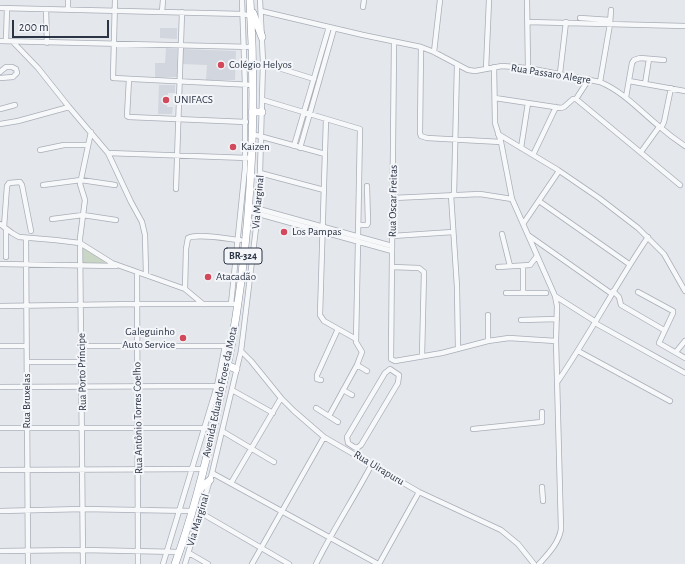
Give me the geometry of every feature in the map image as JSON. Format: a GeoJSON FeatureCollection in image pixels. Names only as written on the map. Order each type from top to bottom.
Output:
{"type":"FeatureCollection","features":[{"type":"Feature","properties":{"kind":"highway","name":"Avenida Eduardo Froes da Mota"},"geometry":{"type":"LineString","coordinates":[[175,564],[192,511],[213,428],[220,386],[227,366],[228,346],[242,240],[248,208],[248,158],[252,134],[249,122],[252,112],[249,85],[252,47],[250,3]]}},
{"type":"Feature","properties":{"kind":"highway"},"geometry":{"type":"LineString","coordinates":[[250,3],[262,37]]}},
{"type":"Feature","properties":{"kind":"highway"},"geometry":{"type":"LineString","coordinates":[[252,112],[262,112]]}},
{"type":"Feature","properties":{"kind":"highway"},"geometry":{"type":"LineString","coordinates":[[227,366],[236,369]]}},
{"type":"Feature","properties":{"kind":"highway"},"geometry":{"type":"LineString","coordinates":[[194,502],[202,488],[211,477]]}},
{"type":"Feature","properties":{"kind":"street"},"geometry":{"type":"LineString","coordinates":[[68,0],[68,9]]}},
{"type":"Feature","properties":{"kind":"street"},"geometry":{"type":"LineString","coordinates":[[115,0],[113,78],[249,85]]}},
{"type":"Feature","properties":{"kind":"street"},"geometry":{"type":"LineString","coordinates":[[162,12],[163,0]]}},
{"type":"Feature","properties":{"kind":"street"},"geometry":{"type":"LineString","coordinates":[[185,289],[186,249],[188,238],[192,236],[202,236],[242,240],[248,158],[249,85],[244,47],[242,0]]}},
{"type":"Feature","properties":{"kind":"street","name":"Via Marginal"},"geometry":{"type":"LineString","coordinates":[[185,564],[211,477],[241,351],[258,211],[263,62],[260,0]]}},
{"type":"Feature","properties":{"kind":"street"},"geometry":{"type":"LineString","coordinates":[[364,0],[364,7]]}},
{"type":"Feature","properties":{"kind":"street"},"geometry":{"type":"LineString","coordinates":[[434,52],[440,0]]}},
{"type":"Feature","properties":{"kind":"street"},"geometry":{"type":"LineString","coordinates":[[486,69],[489,0]]}},
{"type":"Feature","properties":{"kind":"street"},"geometry":{"type":"LineString","coordinates":[[527,0],[528,68]]}},
{"type":"Feature","properties":{"kind":"street"},"geometry":{"type":"LineString","coordinates":[[0,8],[182,12],[243,14],[251,16]]}},
{"type":"Feature","properties":{"kind":"street"},"geometry":{"type":"LineString","coordinates":[[6,41],[7,8]]}},
{"type":"Feature","properties":{"kind":"street"},"geometry":{"type":"LineString","coordinates":[[46,9],[46,43]]}},
{"type":"Feature","properties":{"kind":"street"},"geometry":{"type":"LineString","coordinates":[[600,82],[611,10]]}},
{"type":"Feature","properties":{"kind":"street","name":"Rua Passaro Alegre"},"geometry":{"type":"LineString","coordinates":[[261,11],[421,47],[434,52],[468,70],[475,71],[494,67],[528,68],[600,82],[611,86],[626,97],[660,127],[685,146]]}},
{"type":"Feature","properties":{"kind":"street"},"geometry":{"type":"LineString","coordinates":[[176,189],[182,12]]}},
{"type":"Feature","properties":{"kind":"street"},"geometry":{"type":"LineString","coordinates":[[580,18],[610,22]]}},
{"type":"Feature","properties":{"kind":"street"},"geometry":{"type":"LineString","coordinates":[[528,22],[610,22],[685,26]]}},
{"type":"Feature","properties":{"kind":"street"},"geometry":{"type":"LineString","coordinates":[[560,73],[566,22]]}},
{"type":"Feature","properties":{"kind":"street"},"geometry":{"type":"LineString","coordinates":[[294,146],[314,79],[332,28]]}},
{"type":"Feature","properties":{"kind":"street"},"geometry":{"type":"LineString","coordinates":[[300,148],[332,28]]}},
{"type":"Feature","properties":{"kind":"street"},"geometry":{"type":"LineString","coordinates":[[0,41],[252,47]]}},
{"type":"Feature","properties":{"kind":"street"},"geometry":{"type":"LineString","coordinates":[[13,42],[38,68],[108,153],[130,202],[142,222],[145,234],[146,274]]}},
{"type":"Feature","properties":{"kind":"street","name":"Rua Oscar Freitas"},"geometry":{"type":"LineString","coordinates":[[393,360],[392,236],[394,42]]}},
{"type":"Feature","properties":{"kind":"street"},"geometry":{"type":"LineString","coordinates":[[421,47],[420,135],[424,138],[501,142]]}},
{"type":"Feature","properties":{"kind":"street"},"geometry":{"type":"LineString","coordinates":[[626,97],[633,61],[637,59],[664,60]]}},
{"type":"Feature","properties":{"kind":"street"},"geometry":{"type":"LineString","coordinates":[[645,84],[649,59]]}},
{"type":"Feature","properties":{"kind":"street"},"geometry":{"type":"LineString","coordinates":[[457,65],[453,232],[457,287],[458,349]]}},
{"type":"Feature","properties":{"kind":"street"},"geometry":{"type":"LineString","coordinates":[[0,72],[6,68],[12,67],[16,69],[17,73],[13,77],[0,78]]}},
{"type":"Feature","properties":{"kind":"street"},"geometry":{"type":"LineString","coordinates":[[494,67],[494,120],[501,142],[512,199],[555,296],[557,306],[556,341],[560,533],[554,545],[540,564]]}},
{"type":"Feature","properties":{"kind":"street"},"geometry":{"type":"LineString","coordinates":[[282,69],[314,79]]}},
{"type":"Feature","properties":{"kind":"street"},"geometry":{"type":"LineString","coordinates":[[129,79],[128,117],[249,122]]}},
{"type":"Feature","properties":{"kind":"street"},"geometry":{"type":"LineString","coordinates":[[495,98],[562,108],[573,99],[576,99],[589,79]]}},
{"type":"Feature","properties":{"kind":"street"},"geometry":{"type":"LineString","coordinates":[[629,81],[685,91]]}},
{"type":"Feature","properties":{"kind":"street"},"geometry":{"type":"LineString","coordinates":[[641,152],[664,122],[670,88]]}},
{"type":"Feature","properties":{"kind":"street"},"geometry":{"type":"LineString","coordinates":[[576,99],[680,185]]}},
{"type":"Feature","properties":{"kind":"street"},"geometry":{"type":"LineString","coordinates":[[262,100],[360,129],[356,344],[362,349],[362,352],[357,365],[329,416]]}},
{"type":"Feature","properties":{"kind":"street"},"geometry":{"type":"LineString","coordinates":[[521,148],[528,103]]}},
{"type":"Feature","properties":{"kind":"street"},"geometry":{"type":"LineString","coordinates":[[0,108],[15,105]]}},
{"type":"Feature","properties":{"kind":"street"},"geometry":{"type":"LineString","coordinates":[[0,124],[18,121],[69,107]]}},
{"type":"Feature","properties":{"kind":"street"},"geometry":{"type":"LineString","coordinates":[[532,155],[556,107]]}},
{"type":"Feature","properties":{"kind":"street"},"geometry":{"type":"LineString","coordinates":[[326,119],[320,315],[324,321],[356,339]]}},
{"type":"Feature","properties":{"kind":"street"},"geometry":{"type":"LineString","coordinates":[[81,180],[91,132]]}},
{"type":"Feature","properties":{"kind":"street"},"geometry":{"type":"LineString","coordinates":[[252,134],[325,154]]}},
{"type":"Feature","properties":{"kind":"street"},"geometry":{"type":"LineString","coordinates":[[498,134],[559,171],[625,217],[659,248],[685,291]]}},
{"type":"Feature","properties":{"kind":"street"},"geometry":{"type":"LineString","coordinates":[[40,150],[64,145],[88,145]]}},
{"type":"Feature","properties":{"kind":"street"},"geometry":{"type":"LineString","coordinates":[[108,153],[248,158]]}},
{"type":"Feature","properties":{"kind":"street"},"geometry":{"type":"LineString","coordinates":[[523,224],[559,171]]}},
{"type":"Feature","properties":{"kind":"street"},"geometry":{"type":"LineString","coordinates":[[260,173],[324,190]]}},
{"type":"Feature","properties":{"kind":"street"},"geometry":{"type":"LineString","coordinates":[[43,185],[81,180],[115,185]]}},
{"type":"Feature","properties":{"kind":"street","name":"Rua Porto Príncipe"},"geometry":{"type":"LineString","coordinates":[[81,180],[80,188],[85,200],[80,243],[83,428],[83,564]]}},
{"type":"Feature","properties":{"kind":"street"},"geometry":{"type":"LineString","coordinates":[[6,257],[3,227],[7,186],[9,183],[20,182],[22,185],[31,231]]}},
{"type":"Feature","properties":{"kind":"street"},"geometry":{"type":"LineString","coordinates":[[359,225],[367,225],[368,223],[367,186]]}},
{"type":"Feature","properties":{"kind":"street"},"geometry":{"type":"LineString","coordinates":[[393,198],[480,194],[512,199]]}},
{"type":"Feature","properties":{"kind":"street"},"geometry":{"type":"LineString","coordinates":[[539,200],[629,264]]}},
{"type":"Feature","properties":{"kind":"street"},"geometry":{"type":"LineString","coordinates":[[248,208],[323,232],[358,239]]}},
{"type":"Feature","properties":{"kind":"street"},"geometry":{"type":"LineString","coordinates":[[258,211],[323,226],[358,239],[392,249]]}},
{"type":"Feature","properties":{"kind":"street"},"geometry":{"type":"LineString","coordinates":[[52,219],[83,215],[116,220]]}},
{"type":"Feature","properties":{"kind":"street"},"geometry":{"type":"LineString","coordinates":[[3,227],[15,235],[26,238],[80,243],[112,263],[185,289],[203,304]]}},
{"type":"Feature","properties":{"kind":"street"},"geometry":{"type":"LineString","coordinates":[[392,236],[453,232]]}},
{"type":"Feature","properties":{"kind":"street"},"geometry":{"type":"LineString","coordinates":[[502,234],[510,266]]}},
{"type":"Feature","properties":{"kind":"street"},"geometry":{"type":"LineString","coordinates":[[528,235],[612,293],[619,296],[621,306],[664,330]]}},
{"type":"Feature","properties":{"kind":"street"},"geometry":{"type":"LineString","coordinates":[[558,381],[595,323],[629,264],[648,237]]}},
{"type":"Feature","properties":{"kind":"street","name":"Rua Bruxelas"},"geometry":{"type":"LineString","coordinates":[[26,238],[28,564]]}},
{"type":"Feature","properties":{"kind":"street"},"geometry":{"type":"LineString","coordinates":[[498,267],[523,266],[531,264],[537,256]]}},
{"type":"Feature","properties":{"kind":"street"},"geometry":{"type":"LineString","coordinates":[[0,264],[119,266]]}},
{"type":"Feature","properties":{"kind":"street"},"geometry":{"type":"LineString","coordinates":[[523,266],[523,293]]}},
{"type":"Feature","properties":{"kind":"street"},"geometry":{"type":"LineString","coordinates":[[392,267],[419,268],[424,272],[422,356]]}},
{"type":"Feature","properties":{"kind":"street","name":"Rua Antônio Torres Coelho"},"geometry":{"type":"LineString","coordinates":[[137,272],[138,564]]}},
{"type":"Feature","properties":{"kind":"street"},"geometry":{"type":"LineString","coordinates":[[638,292],[673,311],[660,343],[685,358]]}},
{"type":"Feature","properties":{"kind":"street"},"geometry":{"type":"LineString","coordinates":[[506,293],[546,293]]}},
{"type":"Feature","properties":{"kind":"street"},"geometry":{"type":"LineString","coordinates":[[555,296],[595,323],[685,373]]}},
{"type":"Feature","properties":{"kind":"street"},"geometry":{"type":"LineString","coordinates":[[0,306],[234,304]]}},
{"type":"Feature","properties":{"kind":"street"},"geometry":{"type":"LineString","coordinates":[[488,315],[488,341]]}},
{"type":"Feature","properties":{"kind":"street"},"geometry":{"type":"LineString","coordinates":[[521,320],[557,319]]}},
{"type":"Feature","properties":{"kind":"street"},"geometry":{"type":"LineString","coordinates":[[321,380],[317,379],[317,375],[338,330]]}},
{"type":"Feature","properties":{"kind":"street"},"geometry":{"type":"LineString","coordinates":[[390,369],[399,376],[398,383],[361,444],[357,448],[354,447],[348,443],[347,437],[385,373],[390,369],[393,360],[458,349],[488,341],[519,338],[556,341]]}},
{"type":"Feature","properties":{"kind":"street"},"geometry":{"type":"LineString","coordinates":[[676,352],[685,341]]}},
{"type":"Feature","properties":{"kind":"street"},"geometry":{"type":"LineString","coordinates":[[0,346],[26,346]]}},
{"type":"Feature","properties":{"kind":"street"},"geometry":{"type":"LineString","coordinates":[[82,346],[228,346],[220,386],[204,428],[163,564]]}},
{"type":"Feature","properties":{"kind":"street","name":"Rua Uirapuru"},"geometry":{"type":"LineString","coordinates":[[241,351],[281,398],[324,437],[419,492],[501,530],[518,544],[534,564]]}},
{"type":"Feature","properties":{"kind":"street"},"geometry":{"type":"LineString","coordinates":[[578,351],[670,401]]}},
{"type":"Feature","properties":{"kind":"street"},"geometry":{"type":"LineString","coordinates":[[27,362],[82,362]]}},
{"type":"Feature","properties":{"kind":"street"},"geometry":{"type":"LineString","coordinates":[[357,365],[367,371]]}},
{"type":"Feature","properties":{"kind":"street"},"geometry":{"type":"LineString","coordinates":[[0,387],[220,386]]}},
{"type":"Feature","properties":{"kind":"street"},"geometry":{"type":"LineString","coordinates":[[232,390],[273,413]]}},
{"type":"Feature","properties":{"kind":"street"},"geometry":{"type":"LineString","coordinates":[[343,390],[352,395]]}},
{"type":"Feature","properties":{"kind":"street"},"geometry":{"type":"LineString","coordinates":[[231,483],[281,398]]}},
{"type":"Feature","properties":{"kind":"street"},"geometry":{"type":"LineString","coordinates":[[316,408],[338,422]]}},
{"type":"Feature","properties":{"kind":"street"},"geometry":{"type":"LineString","coordinates":[[473,429],[542,422],[542,412]]}},
{"type":"Feature","properties":{"kind":"street"},"geometry":{"type":"LineString","coordinates":[[0,428],[213,428]]}},
{"type":"Feature","properties":{"kind":"street"},"geometry":{"type":"LineString","coordinates":[[222,431],[274,462]]}},
{"type":"Feature","properties":{"kind":"street"},"geometry":{"type":"LineString","coordinates":[[252,564],[324,437]]}},
{"type":"Feature","properties":{"kind":"street"},"geometry":{"type":"LineString","coordinates":[[316,564],[372,464]]}},
{"type":"Feature","properties":{"kind":"street"},"geometry":{"type":"LineString","coordinates":[[0,470],[138,468],[203,469]]}},
{"type":"Feature","properties":{"kind":"street"},"geometry":{"type":"LineString","coordinates":[[211,477],[231,483],[378,564],[419,492]]}},
{"type":"Feature","properties":{"kind":"street"},"geometry":{"type":"LineString","coordinates":[[542,487],[543,501]]}},
{"type":"Feature","properties":{"kind":"street"},"geometry":{"type":"LineString","coordinates":[[0,511],[83,509],[192,511]]}},
{"type":"Feature","properties":{"kind":"street"},"geometry":{"type":"LineString","coordinates":[[201,513],[289,564]]}},
{"type":"Feature","properties":{"kind":"street"},"geometry":{"type":"LineString","coordinates":[[0,551],[84,550],[180,552]]}},
{"type":"Feature","properties":{"kind":"street"},"geometry":{"type":"LineString","coordinates":[[189,553],[208,564]]}},
{"type":"Feature","properties":{"kind":"shaded area"},"geometry":{"type":"Polygon","coordinates":[[[160,28],[177,28],[177,39],[160,38],[160,28]]]}},
{"type":"Feature","properties":{"kind":"shaded area"},"geometry":{"type":"Polygon","coordinates":[[[166,48],[177,49],[177,77],[155,77],[155,63],[165,63],[166,48]]]}},
{"type":"Feature","properties":{"kind":"shaded area","name":"Colégio Helyos"},"geometry":{"type":"Polygon","coordinates":[[[182,49],[236,51],[235,80],[206,80],[207,65],[182,64],[182,49]]]}},
{"type":"Feature","properties":{"kind":"shaded area"},"geometry":{"type":"Polygon","coordinates":[[[159,85],[175,85],[175,93],[168,93],[167,107],[173,107],[172,114],[158,114],[159,85]]]}},
{"type":"Feature","properties":{"kind":"green space"},"geometry":{"type":"Polygon","coordinates":[[[82,246],[106,261],[104,263],[82,264],[82,246]]]}},
{"type":"Feature","properties":{"kind":"place","name":"Colégio Helyos"},"geometry":{"type":"Point","coordinates":[221,65]}},
{"type":"Feature","properties":{"kind":"place","name":"UNIFACS"},"geometry":{"type":"Point","coordinates":[166,100]}},
{"type":"Feature","properties":{"kind":"place","name":"Kaizen"},"geometry":{"type":"Point","coordinates":[233,147]}},
{"type":"Feature","properties":{"kind":"place","name":"Los Pampas"},"geometry":{"type":"Point","coordinates":[284,232]}},
{"type":"Feature","properties":{"kind":"place","name":"Atacadão"},"geometry":{"type":"Point","coordinates":[208,277]}},
{"type":"Feature","properties":{"kind":"place","name":"Galeguinho Auto Service"},"geometry":{"type":"Point","coordinates":[183,338]}}]}
